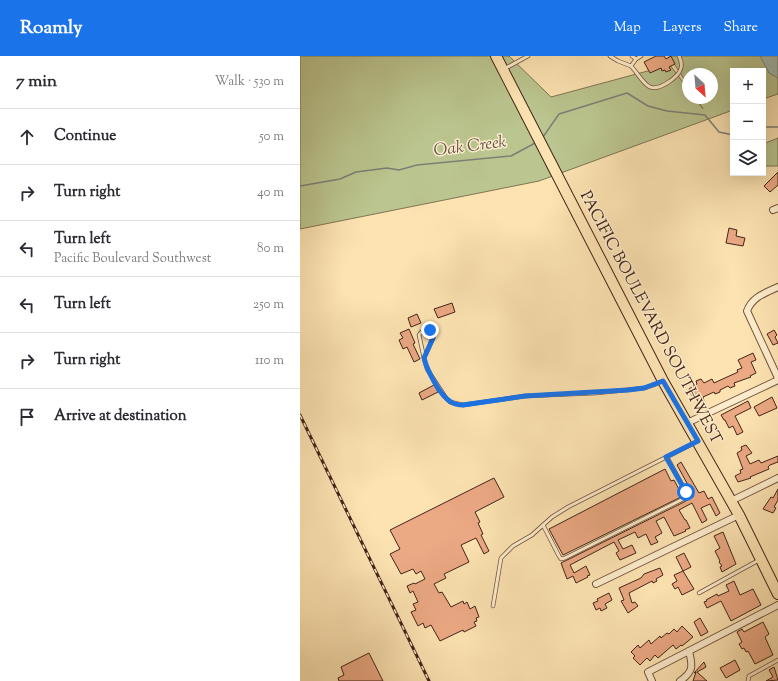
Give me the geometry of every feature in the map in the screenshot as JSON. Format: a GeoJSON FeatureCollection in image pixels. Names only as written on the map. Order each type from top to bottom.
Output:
{"type":"FeatureCollection","features":[{"type":"Feature","properties":{"kind":"main road","name":"PACIFIC BOULEVARD SOUTHWEST"},"geometry":{"type":"LineString","coordinates":[[496,56],[663,381],[731,501],[760,559],[775,579],[778,594]]}},
{"type":"Feature","properties":{"kind":"street"},"geometry":{"type":"LineString","coordinates":[[687,423],[778,379],[747,311],[750,304],[757,296],[778,287]]}},
{"type":"Feature","properties":{"kind":"street"},"geometry":{"type":"LineString","coordinates":[[731,501],[778,478]]}},
{"type":"Feature","properties":{"kind":"street"},"geometry":{"type":"LineString","coordinates":[[596,584],[739,516]]}},
{"type":"Feature","properties":{"kind":"street"},"geometry":{"type":"LineString","coordinates":[[652,681],[648,672],[778,605]]}},
{"type":"Feature","properties":{"kind":"street"},"geometry":{"type":"LineString","coordinates":[[680,681],[689,675],[692,663],[689,651]]}},
{"type":"Feature","properties":{"kind":"lane"},"geometry":{"type":"LineString","coordinates":[[503,70],[528,56]]}},
{"type":"Feature","properties":{"kind":"lane"},"geometry":{"type":"LineString","coordinates":[[610,56],[618,62],[631,66],[651,88],[667,83],[679,74],[682,62],[679,56]]}},
{"type":"Feature","properties":{"kind":"lane"},"geometry":{"type":"LineString","coordinates":[[632,56],[636,59]]}},
{"type":"Feature","properties":{"kind":"lane"},"geometry":{"type":"LineString","coordinates":[[631,66],[636,59],[641,56]]}},
{"type":"Feature","properties":{"kind":"lane"},"geometry":{"type":"LineString","coordinates":[[424,358],[433,338],[432,332],[426,329],[419,335],[424,358],[427,369],[450,402],[463,405],[525,396],[596,393],[639,389],[663,381]]}},
{"type":"Feature","properties":{"kind":"lane"},"geometry":{"type":"LineString","coordinates":[[493,606],[501,558],[513,546],[532,535],[552,516],[698,441]]}},
{"type":"Feature","properties":{"kind":"lane"},"geometry":{"type":"LineString","coordinates":[[543,525],[562,559],[683,499],[686,496],[686,492],[666,457]]}},
{"type":"Feature","properties":{"kind":"lane"},"geometry":{"type":"LineString","coordinates":[[699,593],[760,559]]}},
{"type":"Feature","properties":{"kind":"lane"},"geometry":{"type":"LineString","coordinates":[[748,681],[749,676],[778,660]]}},
{"type":"Feature","properties":{"kind":"green space"},"geometry":{"type":"Polygon","coordinates":[[[300,56],[509,56],[551,97],[670,65],[682,81],[682,104],[699,104],[703,109],[700,104],[718,104],[718,68],[682,68],[682,76],[669,56],[778,56],[778,94],[766,98],[766,68],[730,68],[730,111],[539,181],[300,229],[300,56]]]}},
{"type":"Feature","properties":{"kind":"green space"},"geometry":{"type":"Polygon","coordinates":[[[778,138],[778,166],[766,166],[766,143],[778,138]]]}},
{"type":"Feature","properties":{"kind":"water"},"geometry":{"type":"Polygon","coordinates":[[[760,56],[778,56],[778,78],[769,73],[760,56]]]}},
{"type":"Feature","properties":{"kind":"building"},"geometry":{"type":"Polygon","coordinates":[[[656,56],[664,56],[666,59],[671,56],[675,64],[669,67],[671,70],[666,72],[665,70],[662,71],[661,68],[650,73],[644,62],[656,56]]]}},
{"type":"Feature","properties":{"kind":"building"},"geometry":{"type":"Polygon","coordinates":[[[778,172],[778,185],[770,192],[764,186],[778,172]]]}},
{"type":"Feature","properties":{"kind":"building"},"geometry":{"type":"Polygon","coordinates":[[[729,228],[737,230],[736,236],[745,238],[743,246],[726,243],[729,228]]]}},
{"type":"Feature","properties":{"kind":"building"},"geometry":{"type":"Polygon","coordinates":[[[452,303],[455,312],[438,318],[434,309],[452,303]]]}},
{"type":"Feature","properties":{"kind":"building"},"geometry":{"type":"Polygon","coordinates":[[[417,314],[421,323],[411,327],[408,318],[417,314]]]}},
{"type":"Feature","properties":{"kind":"building"},"geometry":{"type":"Polygon","coordinates":[[[409,329],[415,343],[413,344],[420,359],[414,362],[407,347],[403,349],[399,340],[403,338],[400,333],[409,329]]]}},
{"type":"Feature","properties":{"kind":"building"},"geometry":{"type":"Polygon","coordinates":[[[774,330],[777,335],[775,337],[778,343],[773,345],[767,334],[774,330]]]}},
{"type":"Feature","properties":{"kind":"building"},"geometry":{"type":"Polygon","coordinates":[[[753,353],[756,360],[751,362],[756,373],[750,376],[751,377],[734,383],[735,386],[730,388],[728,386],[720,390],[720,392],[715,394],[714,392],[703,397],[704,401],[699,404],[695,395],[692,396],[689,389],[697,384],[696,381],[701,379],[704,383],[712,379],[714,383],[738,372],[737,370],[742,368],[738,360],[753,353]]]}},
{"type":"Feature","properties":{"kind":"building"},"geometry":{"type":"Polygon","coordinates":[[[434,385],[438,392],[422,400],[419,393],[434,385]]]}},
{"type":"Feature","properties":{"kind":"building"},"geometry":{"type":"Polygon","coordinates":[[[772,397],[777,408],[759,416],[754,407],[772,397]]]}},
{"type":"Feature","properties":{"kind":"building"},"geometry":{"type":"Polygon","coordinates":[[[748,401],[751,408],[735,416],[743,432],[737,435],[733,426],[729,428],[721,415],[748,401]]]}},
{"type":"Feature","properties":{"kind":"building"},"geometry":{"type":"Polygon","coordinates":[[[746,445],[752,453],[746,456],[750,464],[759,460],[761,463],[778,456],[778,462],[770,465],[768,467],[769,469],[750,477],[751,478],[738,482],[735,476],[741,473],[740,470],[743,469],[737,453],[742,450],[741,447],[746,445]]]}},
{"type":"Feature","properties":{"kind":"building"},"geometry":{"type":"Polygon","coordinates":[[[681,462],[699,493],[704,491],[708,499],[712,497],[720,513],[716,516],[710,504],[701,508],[707,520],[702,523],[692,503],[679,510],[690,528],[685,530],[686,531],[674,536],[664,517],[656,521],[662,533],[655,537],[658,542],[651,545],[646,534],[638,538],[635,532],[618,540],[623,549],[632,545],[636,553],[620,560],[616,553],[619,551],[614,542],[570,565],[574,573],[586,566],[590,575],[587,576],[588,577],[576,583],[573,576],[567,579],[561,563],[694,496],[677,465],[681,462]]]}},
{"type":"Feature","properties":{"kind":"building"},"geometry":{"type":"Polygon","coordinates":[[[665,469],[671,481],[674,480],[682,495],[681,497],[563,555],[549,529],[665,469]]]}},
{"type":"Feature","properties":{"kind":"building"},"geometry":{"type":"Polygon","coordinates":[[[494,478],[504,497],[475,512],[480,522],[478,523],[483,534],[481,535],[489,551],[484,554],[476,538],[461,545],[469,562],[444,574],[446,578],[434,584],[439,593],[442,592],[451,607],[463,601],[464,604],[467,602],[470,609],[475,606],[479,617],[476,618],[477,621],[474,622],[476,626],[464,632],[463,630],[440,641],[431,625],[425,628],[423,623],[418,626],[411,612],[416,610],[413,604],[418,602],[413,591],[410,593],[407,586],[425,579],[421,571],[416,574],[413,569],[401,574],[390,554],[400,549],[390,530],[494,478]]]}},
{"type":"Feature","properties":{"kind":"building"},"geometry":{"type":"Polygon","coordinates":[[[778,489],[778,500],[774,507],[776,508],[773,513],[763,509],[771,497],[773,498],[778,489]]]}},
{"type":"Feature","properties":{"kind":"building"},"geometry":{"type":"Polygon","coordinates":[[[723,532],[736,564],[722,572],[720,567],[722,566],[715,551],[720,548],[714,536],[723,532]]]}},
{"type":"Feature","properties":{"kind":"building"},"geometry":{"type":"Polygon","coordinates":[[[684,553],[691,567],[683,571],[676,557],[684,553]]]}},
{"type":"Feature","properties":{"kind":"building"},"geometry":{"type":"Polygon","coordinates":[[[660,568],[663,575],[656,579],[657,581],[653,583],[652,581],[629,593],[632,603],[635,602],[638,606],[628,613],[621,601],[624,600],[619,588],[641,578],[644,574],[660,568]]]}},
{"type":"Feature","properties":{"kind":"building"},"geometry":{"type":"Polygon","coordinates":[[[683,571],[694,589],[682,595],[678,587],[675,589],[672,584],[677,581],[674,575],[683,571]]]}},
{"type":"Feature","properties":{"kind":"building"},"geometry":{"type":"Polygon","coordinates":[[[734,581],[740,595],[753,589],[761,605],[731,621],[721,601],[707,608],[704,602],[717,594],[718,596],[729,591],[726,585],[734,581]]]}},
{"type":"Feature","properties":{"kind":"building"},"geometry":{"type":"Polygon","coordinates":[[[609,593],[612,600],[605,604],[607,608],[601,611],[600,608],[596,610],[593,603],[598,601],[597,599],[609,593]]]}},
{"type":"Feature","properties":{"kind":"building"},"geometry":{"type":"Polygon","coordinates":[[[700,618],[708,632],[701,636],[694,622],[700,618]]]}},
{"type":"Feature","properties":{"kind":"building"},"geometry":{"type":"Polygon","coordinates":[[[763,622],[769,634],[765,637],[773,655],[755,664],[748,651],[746,652],[744,648],[742,649],[739,644],[742,642],[737,632],[742,629],[744,632],[763,622]]]}},
{"type":"Feature","properties":{"kind":"building"},"geometry":{"type":"Polygon","coordinates":[[[682,626],[693,637],[682,646],[681,645],[676,649],[673,645],[658,658],[655,655],[650,661],[647,658],[640,665],[633,658],[635,656],[631,652],[638,645],[640,648],[649,640],[651,644],[660,636],[661,638],[667,633],[669,634],[674,629],[677,632],[682,626]]]}},
{"type":"Feature","properties":{"kind":"building"},"geometry":{"type":"Polygon","coordinates":[[[369,653],[383,681],[339,681],[338,678],[344,675],[341,667],[369,653]]]}},
{"type":"Feature","properties":{"kind":"building"},"geometry":{"type":"Polygon","coordinates":[[[735,660],[740,670],[726,678],[720,668],[735,660]]]}},
{"type":"Feature","properties":{"kind":"building"},"geometry":{"type":"Polygon","coordinates":[[[704,662],[706,667],[697,672],[707,681],[693,681],[696,672],[694,673],[704,662]]]}},
{"type":"Feature","properties":{"kind":"building"},"geometry":{"type":"Polygon","coordinates":[[[774,667],[778,680],[766,681],[773,677],[769,670],[774,667]]]}},
{"type":"Feature","properties":{"kind":"waterway","name":"Oak Creek"},"geometry":{"type":"LineString","coordinates":[[543,137],[559,114],[627,93],[648,106],[667,111],[705,115],[719,132],[730,134]]}},
{"type":"Feature","properties":{"kind":"waterway","name":"Oak Creek"},"geometry":{"type":"LineString","coordinates":[[766,127],[778,127]]}},
{"type":"Feature","properties":{"kind":"waterway","name":"Oak Creek"},"geometry":{"type":"LineString","coordinates":[[300,186],[340,179],[356,172],[387,168],[399,170],[417,165],[511,156],[537,142]]}},
{"type":"Feature","properties":{"kind":"railway"},"geometry":{"type":"LineString","coordinates":[[300,415],[429,681]]}},
{"type":"Feature","properties":{"kind":"route"},"geometry":{"type":"LineString","coordinates":[[430,330],[433,338],[424,358],[427,369],[446,398],[450,402],[456,404],[463,405],[525,396],[628,390],[644,388],[663,381],[698,441],[666,457],[686,492]]}}]}
